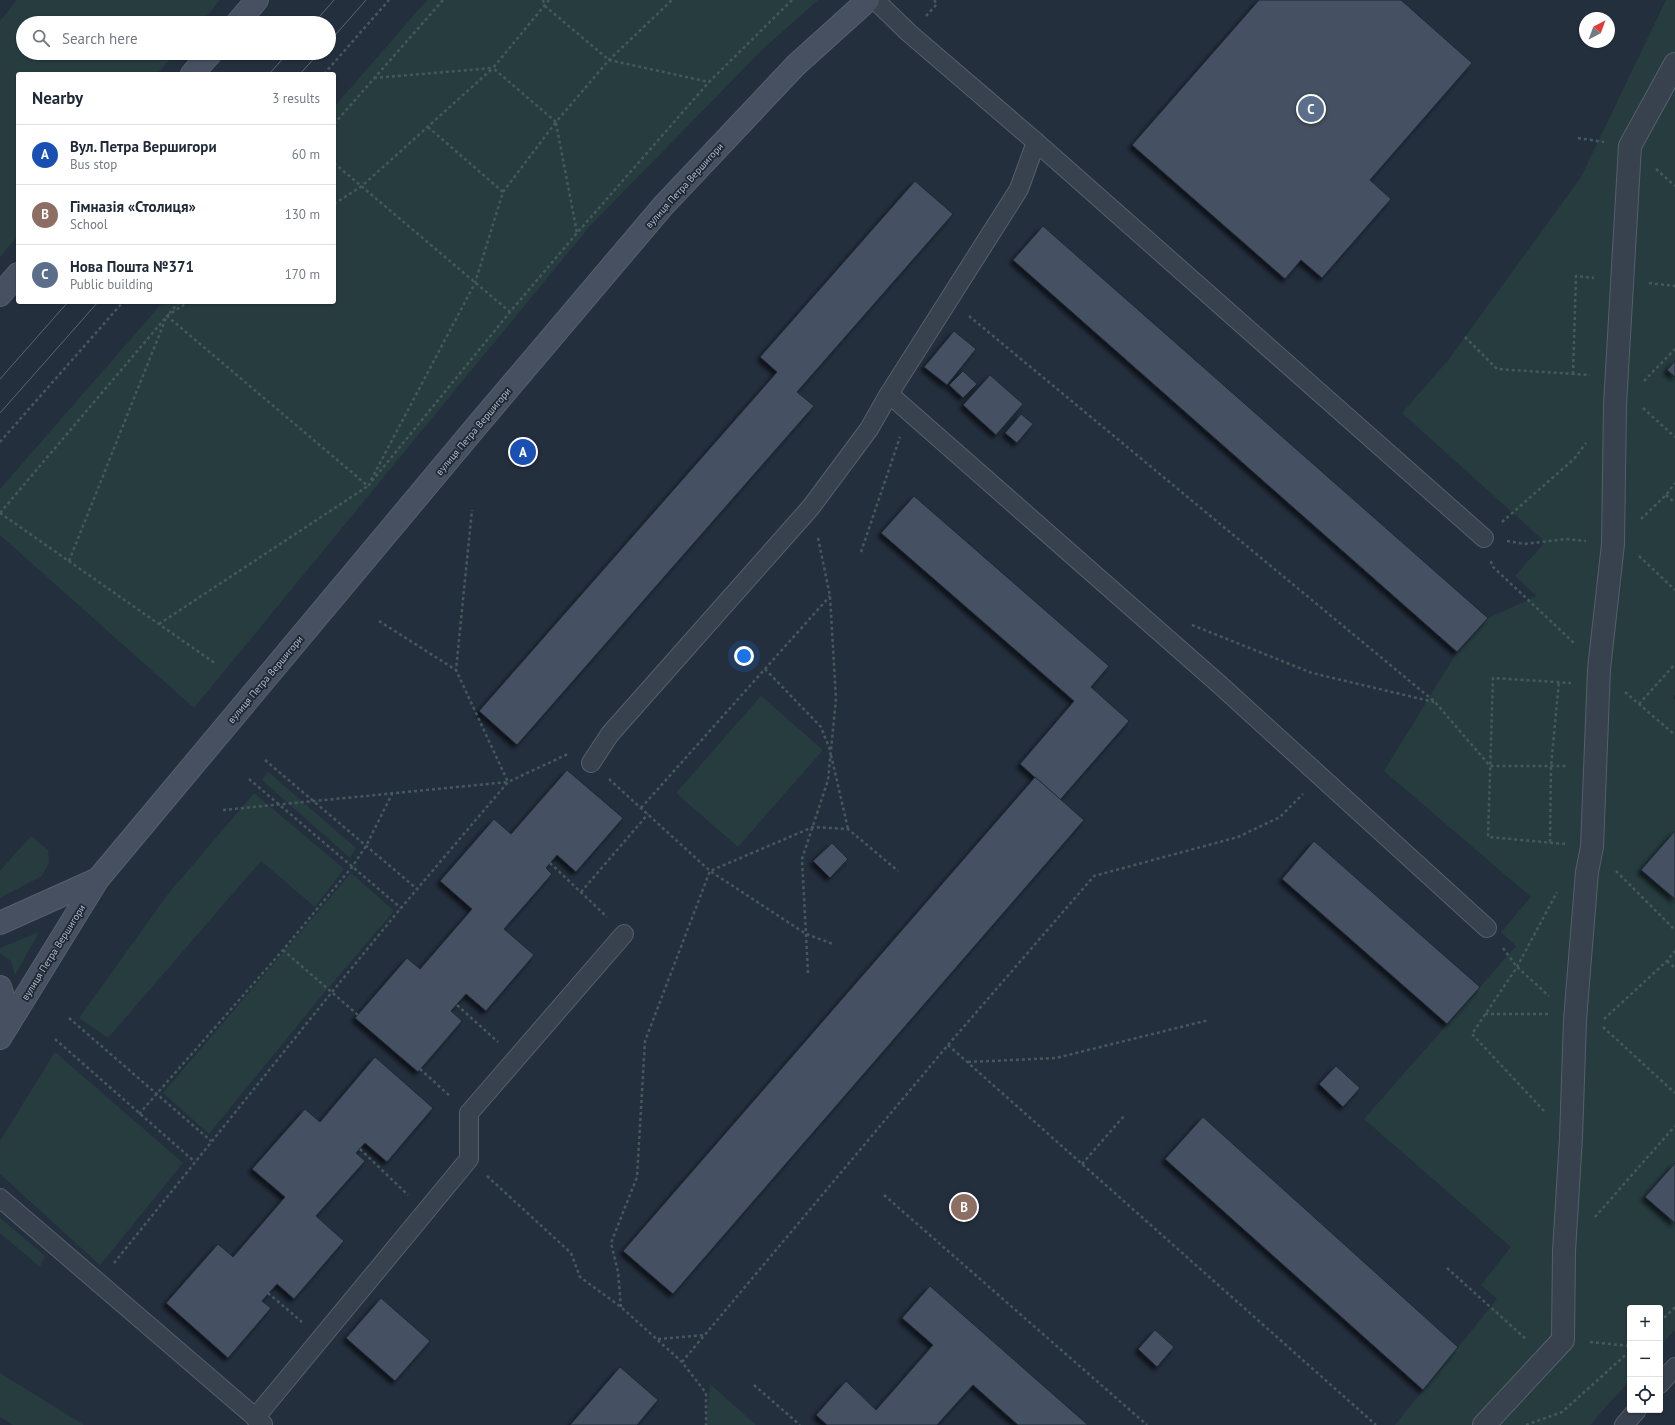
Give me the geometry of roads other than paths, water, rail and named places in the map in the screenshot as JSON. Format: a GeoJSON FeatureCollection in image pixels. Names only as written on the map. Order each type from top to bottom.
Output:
{"type":"FeatureCollection","features":[{"type":"Feature","properties":{"kind":"main road"},"geometry":{"type":"LineString","coordinates":[[243,16],[257,0]]}},
{"type":"Feature","properties":{"kind":"main road","name":"вулиця Петра Вершигори"},"geometry":{"type":"LineString","coordinates":[[4,1031],[98,880],[480,422],[663,206],[796,65],[868,0]]}},
{"type":"Feature","properties":{"kind":"main road"},"geometry":{"type":"LineString","coordinates":[[194,72],[205,60]]}},
{"type":"Feature","properties":{"kind":"main road"},"geometry":{"type":"LineString","coordinates":[[0,295],[16,276]]}},
{"type":"Feature","properties":{"kind":"main road","name":"вулиця Петра Вершигори"},"geometry":{"type":"LineString","coordinates":[[0,922],[98,880]]}},
{"type":"Feature","properties":{"kind":"main road"},"geometry":{"type":"LineString","coordinates":[[0,987],[3,996],[4,1031]]}},
{"type":"Feature","properties":{"kind":"street"},"geometry":{"type":"LineString","coordinates":[[1484,1425],[1563,1340],[1564,1252],[1571,1138],[1572,1017],[1587,872],[1592,847],[1599,669],[1616,541],[1615,405],[1630,146],[1675,64]]}},
{"type":"Feature","properties":{"kind":"lane"},"geometry":{"type":"LineString","coordinates":[[875,0],[909,33],[1036,142],[1484,538]]}},
{"type":"Feature","properties":{"kind":"lane"},"geometry":{"type":"LineString","coordinates":[[591,763],[610,734],[811,507],[869,429],[889,394],[1019,189],[1036,142]]}},
{"type":"Feature","properties":{"kind":"lane"},"geometry":{"type":"LineString","coordinates":[[889,394],[1219,684],[1487,928]]}},
{"type":"Feature","properties":{"kind":"lane"},"geometry":{"type":"LineString","coordinates":[[0,1198],[259,1421],[321,1338],[469,1159],[469,1113],[624,934]]}},
{"type":"Feature","properties":{"kind":"lane"},"geometry":{"type":"LineString","coordinates":[[1663,1381],[1675,1367]]}},
{"type":"Feature","properties":{"kind":"lane"},"geometry":{"type":"LineString","coordinates":[[1624,1425],[1634,1413]]}},
{"type":"Feature","properties":{"kind":"tram line"},"geometry":{"type":"LineString","coordinates":[[320,16],[334,0]]}},
{"type":"Feature","properties":{"kind":"tram line"},"geometry":{"type":"LineString","coordinates":[[336,34],[366,0]]}},
{"type":"Feature","properties":{"kind":"tram line"},"geometry":{"type":"LineString","coordinates":[[271,72],[282,60]]}},
{"type":"Feature","properties":{"kind":"tram line"},"geometry":{"type":"LineString","coordinates":[[302,72],[313,60]]}},
{"type":"Feature","properties":{"kind":"tram line"},"geometry":{"type":"LineString","coordinates":[[0,379],[66,304]]}},
{"type":"Feature","properties":{"kind":"tram line"},"geometry":{"type":"LineString","coordinates":[[0,413],[96,304]]}},
{"type":"Feature","properties":{"kind":"place","name":"Нова Пошта №371"},"geometry":{"type":"Point","coordinates":[1311,109]}},
{"type":"Feature","properties":{"kind":"place","name":"Вул. Петра Вершигори"},"geometry":{"type":"Point","coordinates":[523,452]}},
{"type":"Feature","properties":{"kind":"place","name":"Гімназія «Столиця»"},"geometry":{"type":"Point","coordinates":[964,1207]}}]}
